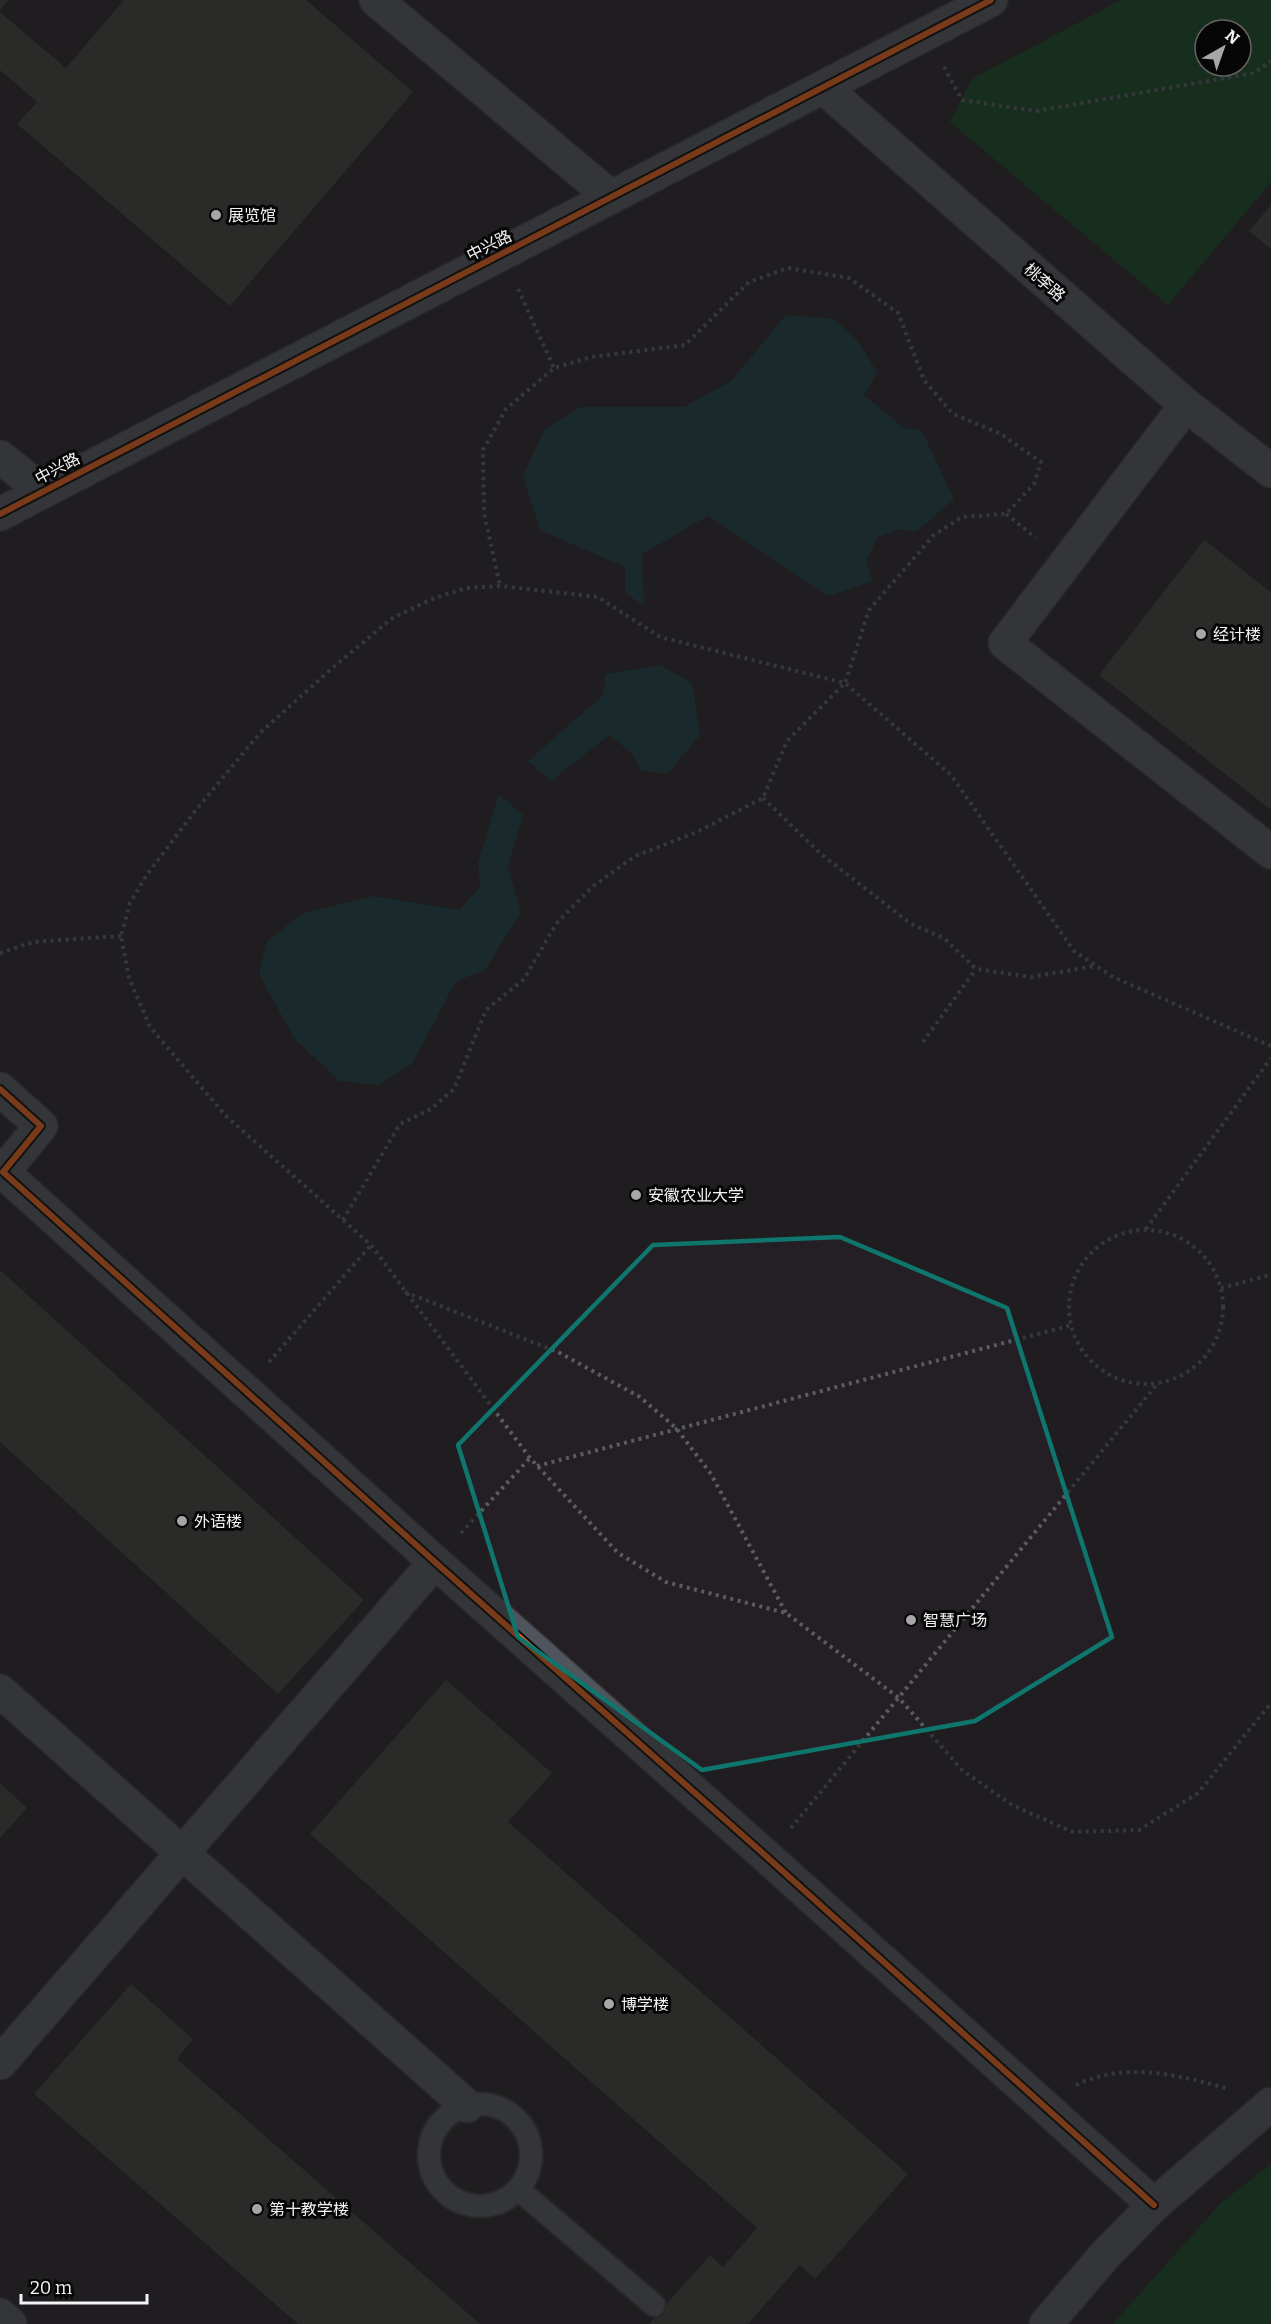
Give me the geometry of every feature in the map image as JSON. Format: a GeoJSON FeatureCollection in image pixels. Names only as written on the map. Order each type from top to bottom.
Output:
{"type":"FeatureCollection","features":[{"type":"Feature","properties":{"kind":"street"},"geometry":{"type":"LineString","coordinates":[[376,0],[611,197]]}},
{"type":"Feature","properties":{"kind":"street","name":"中兴路"},"geometry":{"type":"LineString","coordinates":[[0,514],[991,0]]}},
{"type":"Feature","properties":{"kind":"street","name":"桃李路"},"geometry":{"type":"LineString","coordinates":[[823,87],[1186,405],[1271,471]]}},
{"type":"Feature","properties":{"kind":"street"},"geometry":{"type":"LineString","coordinates":[[1186,405],[1005,643],[1271,852]]}},
{"type":"Feature","properties":{"kind":"street"},"geometry":{"type":"LineString","coordinates":[[0,457],[43,491]]}},
{"type":"Feature","properties":{"kind":"street"},"geometry":{"type":"LineString","coordinates":[[0,1089],[41,1126],[3,1172],[1154,2205]]}},
{"type":"Feature","properties":{"kind":"street"},"geometry":{"type":"LineString","coordinates":[[0,2063],[435,1562]]}},
{"type":"Feature","properties":{"kind":"street"},"geometry":{"type":"LineString","coordinates":[[0,1691],[467,2106]]}},
{"type":"Feature","properties":{"kind":"street"},"geometry":{"type":"LineString","coordinates":[[1046,2324],[1106,2254],[1154,2205],[1271,2104]]}},
{"type":"Feature","properties":{"kind":"street"},"geometry":{"type":"LineString","coordinates":[[0,2315],[10,2324]]}},
{"type":"Feature","properties":{"kind":"lane"},"geometry":{"type":"LineString","coordinates":[[484,2104],[500,2108],[514,2117],[525,2131],[530,2147],[531,2164],[525,2180],[518,2189],[500,2203],[484,2206],[467,2205],[451,2197],[439,2186],[431,2171],[429,2154],[432,2138],[440,2124],[452,2112],[467,2106],[484,2104]]}},
{"type":"Feature","properties":{"kind":"lane"},"geometry":{"type":"LineString","coordinates":[[518,2189],[654,2305]]}},
{"type":"Feature","properties":{"kind":"path"},"geometry":{"type":"LineString","coordinates":[[926,34],[962,100],[1036,111],[1254,73],[1271,61]]}},
{"type":"Feature","properties":{"kind":"path"},"geometry":{"type":"LineString","coordinates":[[501,254],[554,368]]}},
{"type":"Feature","properties":{"kind":"path"},"geometry":{"type":"LineString","coordinates":[[342,1220],[400,1124],[431,1109],[454,1089],[486,1010],[524,979],[556,924],[592,887],[635,856],[698,832],[763,798],[787,741],[845,683],[869,610],[934,535],[962,517],[1006,514],[1034,484],[1041,462],[999,433],[953,414],[924,380],[898,313],[849,278],[788,268],[749,282],[685,345],[592,357],[554,368],[506,409],[483,450],[484,513],[500,586]]}},
{"type":"Feature","properties":{"kind":"path"},"geometry":{"type":"LineString","coordinates":[[1271,1046],[1113,977],[1074,951],[951,775],[845,683],[660,637],[598,597],[500,586],[466,588],[432,599],[391,619],[260,733],[195,811],[146,876],[130,903],[122,936],[129,978],[150,1027],[225,1115],[371,1245],[530,1458],[618,1553],[666,1582],[786,1613],[899,1698],[962,1770],[1012,1804],[1073,1832],[1139,1830],[1198,1793],[1271,1703]]}},
{"type":"Feature","properties":{"kind":"path"},"geometry":{"type":"LineString","coordinates":[[763,798],[821,854],[912,924],[944,938],[976,969],[1031,977],[1095,966]]}},
{"type":"Feature","properties":{"kind":"path"},"geometry":{"type":"LineString","coordinates":[[0,953],[33,942],[122,936]]}},
{"type":"Feature","properties":{"kind":"path"},"geometry":{"type":"LineString","coordinates":[[923,1042],[976,969]]}},
{"type":"Feature","properties":{"kind":"path"},"geometry":{"type":"LineString","coordinates":[[1146,1229],[1271,1058]]}},
{"type":"Feature","properties":{"kind":"path"},"geometry":{"type":"LineString","coordinates":[[1146,1229],[1171,1233],[1194,1246],[1211,1264],[1221,1288],[1223,1313],[1217,1338],[1203,1359],[1183,1375],[1158,1383],[1133,1383],[1109,1374],[1089,1358],[1075,1337],[1070,1312],[1071,1287],[1082,1264],[1099,1245],[1121,1233],[1146,1229]]}},
{"type":"Feature","properties":{"kind":"path"},"geometry":{"type":"LineString","coordinates":[[244,1390],[371,1245]]}},
{"type":"Feature","properties":{"kind":"path"},"geometry":{"type":"LineString","coordinates":[[1221,1288],[1271,1275]]}},
{"type":"Feature","properties":{"kind":"path"},"geometry":{"type":"LineString","coordinates":[[404,1292],[558,1352],[640,1397],[676,1428],[711,1474],[786,1613]]}},
{"type":"Feature","properties":{"kind":"path"},"geometry":{"type":"LineString","coordinates":[[537,1466],[1072,1325]]}},
{"type":"Feature","properties":{"kind":"path"},"geometry":{"type":"LineString","coordinates":[[767,1857],[1158,1383]]}},
{"type":"Feature","properties":{"kind":"path"},"geometry":{"type":"LineString","coordinates":[[435,1562],[530,1458]]}},
{"type":"Feature","properties":{"kind":"path"},"geometry":{"type":"LineString","coordinates":[[1040,2102],[1092,2077],[1131,2071],[1178,2075],[1230,2090]]}},
{"type":"Feature","properties":{"kind":"highlighted area"},"geometry":{"type":"Polygon","coordinates":[[[840,1237],[1007,1308],[1112,1637],[975,1721],[702,1770],[518,1637],[458,1445],[653,1245],[840,1237]]]}},
{"type":"Feature","properties":{"kind":"shaded area","name":"安徽农业大学"},"geometry":{"type":"Polygon","coordinates":[[[0,0],[1271,0],[1271,2324],[0,2324],[0,0]]]}},
{"type":"Feature","properties":{"kind":"green space"},"geometry":{"type":"Polygon","coordinates":[[[1121,0],[1271,0],[1271,182],[1168,305],[950,122],[972,79],[1121,0]]]}},
{"type":"Feature","properties":{"kind":"green space"},"geometry":{"type":"Polygon","coordinates":[[[1271,2164],[1271,2322],[1268,2324],[1113,2324],[1220,2204],[1271,2164]]]}},
{"type":"Feature","properties":{"kind":"water"},"geometry":{"type":"Polygon","coordinates":[[[786,315],[834,319],[857,340],[877,372],[864,395],[904,428],[922,431],[954,499],[916,532],[898,529],[878,537],[866,560],[873,581],[828,596],[708,516],[642,554],[644,606],[625,593],[625,567],[540,530],[523,475],[545,429],[581,407],[684,407],[731,381],[786,315]]]}},
{"type":"Feature","properties":{"kind":"water"},"geometry":{"type":"Polygon","coordinates":[[[660,665],[692,683],[700,735],[667,774],[641,770],[632,753],[609,735],[551,781],[528,761],[603,695],[606,674],[660,665]]]}},
{"type":"Feature","properties":{"kind":"water"},"geometry":{"type":"Polygon","coordinates":[[[499,794],[523,815],[508,867],[521,913],[484,971],[456,981],[412,1064],[378,1085],[339,1081],[294,1038],[259,974],[267,941],[304,913],[374,896],[460,910],[480,887],[478,863],[499,794]]]}},
{"type":"Feature","properties":{"kind":"building"},"geometry":{"type":"Polygon","coordinates":[[[0,0],[9,0],[0,10],[0,0]]]}},
{"type":"Feature","properties":{"kind":"building","name":"展览馆"},"geometry":{"type":"Polygon","coordinates":[[[124,0],[306,0],[413,92],[230,306],[17,124],[37,102],[0,70],[0,12],[66,68],[124,0]]]}},
{"type":"Feature","properties":{"kind":"building"},"geometry":{"type":"Polygon","coordinates":[[[1271,205],[1271,249],[1249,231],[1271,205]]]}},
{"type":"Feature","properties":{"kind":"building","name":"经计楼"},"geometry":{"type":"Polygon","coordinates":[[[1204,540],[1271,592],[1271,810],[1099,675],[1204,540]]]}},
{"type":"Feature","properties":{"kind":"building","name":"外语楼"},"geometry":{"type":"Polygon","coordinates":[[[0,1270],[364,1600],[278,1694],[0,1442],[0,1270]]]}},
{"type":"Feature","properties":{"kind":"building","name":"博学楼"},"geometry":{"type":"Polygon","coordinates":[[[446,1680],[552,1773],[508,1822],[908,2174],[815,2279],[800,2265],[748,2324],[649,2324],[710,2255],[723,2267],[757,2228],[310,1834],[446,1680]]]}},
{"type":"Feature","properties":{"kind":"building"},"geometry":{"type":"Polygon","coordinates":[[[0,1783],[27,1808],[0,1838],[0,1783]]]}},
{"type":"Feature","properties":{"kind":"building","name":"第十教学楼"},"geometry":{"type":"Polygon","coordinates":[[[131,1984],[193,2039],[177,2059],[480,2324],[298,2324],[34,2094],[131,1984]]]}},
{"type":"Feature","properties":{"kind":"cycle path"},"geometry":{"type":"LineString","coordinates":[[0,514],[991,0]]}},
{"type":"Feature","properties":{"kind":"cycle path"},"geometry":{"type":"LineString","coordinates":[[0,1089],[41,1126],[3,1172],[1154,2205]]}},
{"type":"Feature","properties":{"kind":"place","name":"展览馆"},"geometry":{"type":"Point","coordinates":[216,215]}},
{"type":"Feature","properties":{"kind":"place","name":"经计楼"},"geometry":{"type":"Point","coordinates":[1201,634]}},
{"type":"Feature","properties":{"kind":"place","name":"安徽农业大学"},"geometry":{"type":"Point","coordinates":[636,1195]}},
{"type":"Feature","properties":{"kind":"place","name":"外语楼"},"geometry":{"type":"Point","coordinates":[182,1521]}},
{"type":"Feature","properties":{"kind":"place","name":"智慧广场"},"geometry":{"type":"Point","coordinates":[911,1620]}},
{"type":"Feature","properties":{"kind":"place","name":"博学楼"},"geometry":{"type":"Point","coordinates":[609,2004]}},
{"type":"Feature","properties":{"kind":"place","name":"第十教学楼"},"geometry":{"type":"Point","coordinates":[257,2209]}}]}
